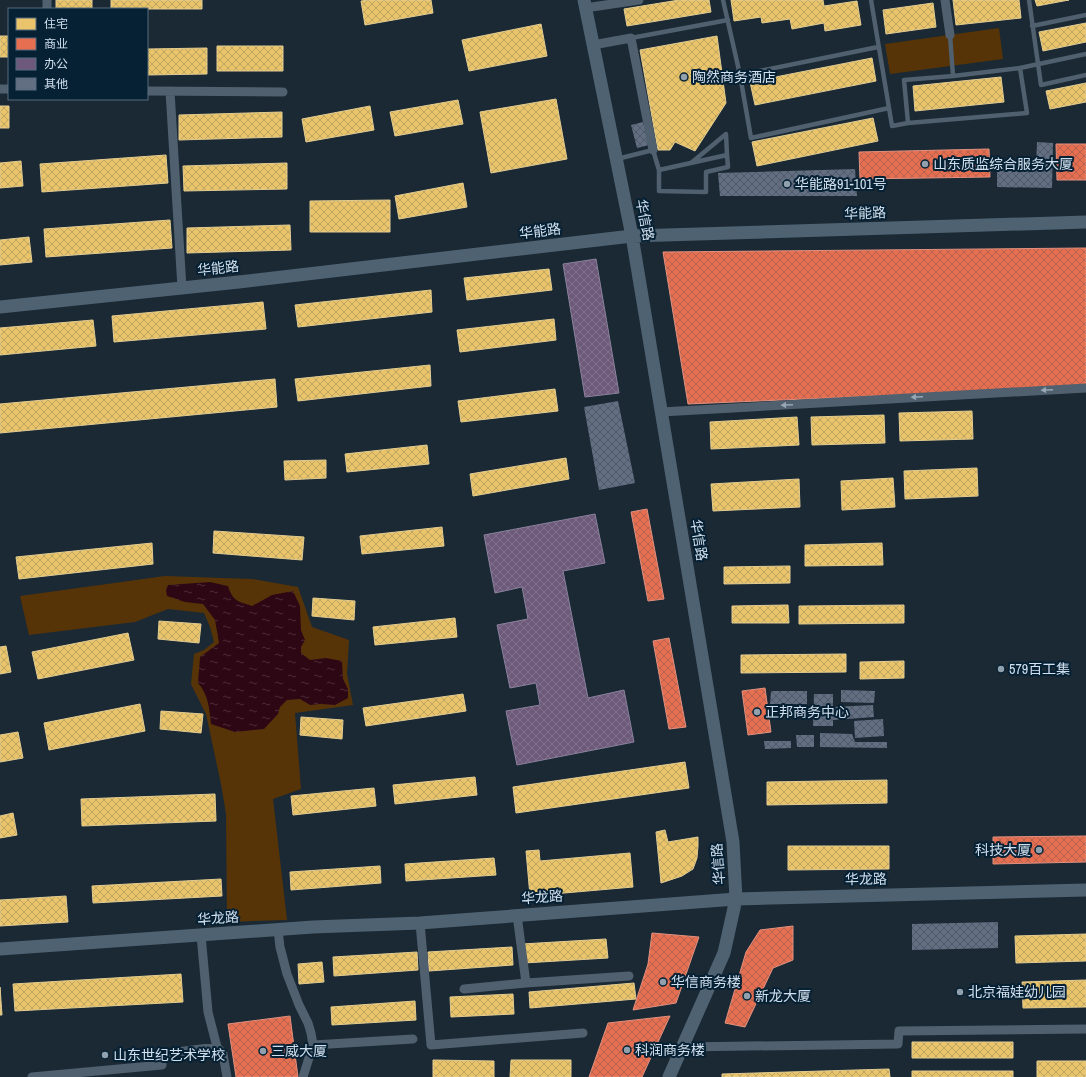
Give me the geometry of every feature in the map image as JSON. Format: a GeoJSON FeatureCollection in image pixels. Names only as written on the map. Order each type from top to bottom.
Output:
{"type":"FeatureCollection","features":[{"type":"Feature","properties":{"kind":"main road","name":"华信路"},"geometry":{"type":"LineString","coordinates":[[584,4],[632,236],[733,842],[736,899],[724,953],[669,1077]]}},
{"type":"Feature","properties":{"kind":"main road","name":"华能路"},"geometry":{"type":"LineString","coordinates":[[0,307],[182,288],[632,236],[1086,222]]}},
{"type":"Feature","properties":{"kind":"main road","name":"华龙路"},"geometry":{"type":"LineString","coordinates":[[0,949],[278,930],[420,923],[736,899],[1086,890]]}},
{"type":"Feature","properties":{"kind":"street"},"geometry":{"type":"LineString","coordinates":[[584,4],[639,0]]}},
{"type":"Feature","properties":{"kind":"street"},"geometry":{"type":"LineString","coordinates":[[945,0],[950,35]]}},
{"type":"Feature","properties":{"kind":"street"},"geometry":{"type":"LineString","coordinates":[[593,45],[630,38],[653,150]]}},
{"type":"Feature","properties":{"kind":"street"},"geometry":{"type":"LineString","coordinates":[[148,91],[283,92]]}},
{"type":"Feature","properties":{"kind":"street"},"geometry":{"type":"LineString","coordinates":[[170,91],[182,288]]}},
{"type":"Feature","properties":{"kind":"street"},"geometry":{"type":"LineString","coordinates":[[661,412],[1086,388]]}},
{"type":"Feature","properties":{"kind":"street"},"geometry":{"type":"LineString","coordinates":[[517,915],[526,983]]}},
{"type":"Feature","properties":{"kind":"street"},"geometry":{"type":"LineString","coordinates":[[420,923],[431,1045],[583,1033]]}},
{"type":"Feature","properties":{"kind":"street"},"geometry":{"type":"LineString","coordinates":[[278,930],[287,974],[308,1023],[312,1045],[303,1077]]}},
{"type":"Feature","properties":{"kind":"street"},"geometry":{"type":"LineString","coordinates":[[201,935],[208,1012],[217,1047],[223,1054],[226,1077]]}},
{"type":"Feature","properties":{"kind":"street"},"geometry":{"type":"LineString","coordinates":[[464,989],[629,976]]}},
{"type":"Feature","properties":{"kind":"street"},"geometry":{"type":"LineString","coordinates":[[682,1047],[898,1044],[899,1031],[1086,1028]]}},
{"type":"Feature","properties":{"kind":"street"},"geometry":{"type":"LineString","coordinates":[[312,1045],[413,1039]]}},
{"type":"Feature","properties":{"kind":"street"},"geometry":{"type":"LineString","coordinates":[[32,1077],[100,1074],[162,1065],[161,1054],[217,1047]]}},
{"type":"Feature","properties":{"kind":"lane"},"geometry":{"type":"LineString","coordinates":[[723,0],[740,75],[751,138],[888,108]]}},
{"type":"Feature","properties":{"kind":"lane"},"geometry":{"type":"LineString","coordinates":[[870,0],[892,126],[908,123],[1027,113],[1020,68]]}},
{"type":"Feature","properties":{"kind":"lane"},"geometry":{"type":"LineString","coordinates":[[1029,0],[1041,85],[1086,75]]}},
{"type":"Feature","properties":{"kind":"lane"},"geometry":{"type":"LineString","coordinates":[[1032,26],[1086,15]]}},
{"type":"Feature","properties":{"kind":"lane"},"geometry":{"type":"LineString","coordinates":[[630,38],[728,20]]}},
{"type":"Feature","properties":{"kind":"lane"},"geometry":{"type":"LineString","coordinates":[[950,35],[953,76]]}},
{"type":"Feature","properties":{"kind":"lane"},"geometry":{"type":"LineString","coordinates":[[740,75],[878,47]]}},
{"type":"Feature","properties":{"kind":"lane"},"geometry":{"type":"LineString","coordinates":[[908,123],[904,80],[1020,68],[1086,54]]}},
{"type":"Feature","properties":{"kind":"lane"},"geometry":{"type":"LineString","coordinates":[[616,159],[653,150],[658,170],[659,191],[706,192],[706,172],[728,167],[726,134],[691,163]]}},
{"type":"Feature","properties":{"kind":"lane"},"geometry":{"type":"LineString","coordinates":[[658,170],[727,155]]}},
{"type":"Feature","properties":{"kind":"shaded area"},"geometry":{"type":"Polygon","coordinates":[[[999,28],[1003,59],[890,74],[885,44],[999,28]]]}},
{"type":"Feature","properties":{"kind":"shaded area"},"geometry":{"type":"Polygon","coordinates":[[[165,576],[252,579],[298,587],[312,627],[349,640],[347,674],[353,705],[295,713],[301,789],[273,799],[287,920],[227,922],[226,814],[206,714],[191,684],[194,654],[204,650],[214,642],[204,613],[168,609],[135,622],[29,635],[20,596],[165,576]]]}},
{"type":"Feature","properties":{"kind":"water"},"geometry":{"type":"Polygon","coordinates":[[[210,582],[228,586],[236,600],[252,606],[272,595],[293,591],[300,606],[301,630],[305,640],[301,647],[301,653],[310,660],[326,658],[342,661],[343,679],[348,689],[348,698],[335,705],[310,705],[300,699],[287,700],[280,707],[278,714],[264,729],[235,732],[211,724],[206,697],[198,683],[200,657],[219,643],[215,620],[203,604],[185,602],[167,596],[166,590],[168,585],[210,582]]]}},
{"type":"Feature","properties":{"kind":"building: 住宅"},"geometry":{"type":"Polygon","coordinates":[[[56,0],[92,0],[92,8],[56,8],[56,0]]]}},
{"type":"Feature","properties":{"kind":"building: 住宅"},"geometry":{"type":"Polygon","coordinates":[[[111,0],[202,0],[202,9],[111,8],[111,0]]]}},
{"type":"Feature","properties":{"kind":"building: 住宅"},"geometry":{"type":"Polygon","coordinates":[[[431,0],[433,13],[365,25],[361,1],[431,0]]]}},
{"type":"Feature","properties":{"kind":"building: 住宅"},"geometry":{"type":"Polygon","coordinates":[[[679,0],[709,0],[711,12],[627,26],[624,9],[679,0]]]}},
{"type":"Feature","properties":{"kind":"building: 住宅"},"geometry":{"type":"Polygon","coordinates":[[[731,0],[823,0],[824,6],[857,1],[861,25],[825,31],[824,23],[792,29],[790,19],[762,23],[761,17],[734,21],[731,0]]]}},
{"type":"Feature","properties":{"kind":"building: 住宅"},"geometry":{"type":"Polygon","coordinates":[[[953,0],[1019,0],[1021,18],[956,25],[953,0]]]}},
{"type":"Feature","properties":{"kind":"building: 住宅"},"geometry":{"type":"Polygon","coordinates":[[[1035,0],[1069,0],[1037,6],[1035,0]]]}},
{"type":"Feature","properties":{"kind":"building: 住宅"},"geometry":{"type":"Polygon","coordinates":[[[933,3],[936,27],[886,34],[883,10],[933,3]]]}},
{"type":"Feature","properties":{"kind":"building: 住宅"},"geometry":{"type":"Polygon","coordinates":[[[1086,23],[1086,42],[1043,51],[1039,32],[1086,23]]]}},
{"type":"Feature","properties":{"kind":"building: 住宅"},"geometry":{"type":"Polygon","coordinates":[[[541,24],[547,56],[469,71],[462,40],[541,24]]]}},
{"type":"Feature","properties":{"kind":"building: 住宅"},"geometry":{"type":"Polygon","coordinates":[[[0,36],[8,36],[8,57],[0,57],[0,36]]]}},
{"type":"Feature","properties":{"kind":"building: 住宅","name":"陶然商务酒店"},"geometry":{"type":"Polygon","coordinates":[[[717,36],[726,103],[695,151],[675,142],[670,150],[658,150],[640,50],[717,36]]]}},
{"type":"Feature","properties":{"kind":"building: 住宅"},"geometry":{"type":"Polygon","coordinates":[[[217,46],[283,46],[283,71],[217,71],[217,46]]]}},
{"type":"Feature","properties":{"kind":"building: 住宅"},"geometry":{"type":"Polygon","coordinates":[[[207,48],[207,74],[148,75],[148,49],[207,48]]]}},
{"type":"Feature","properties":{"kind":"building: 住宅"},"geometry":{"type":"Polygon","coordinates":[[[872,58],[876,81],[755,105],[750,82],[872,58]]]}},
{"type":"Feature","properties":{"kind":"building: 住宅"},"geometry":{"type":"Polygon","coordinates":[[[1001,77],[1004,102],[915,111],[913,86],[1001,77]]]}},
{"type":"Feature","properties":{"kind":"building: 住宅"},"geometry":{"type":"Polygon","coordinates":[[[1086,83],[1086,102],[1050,109],[1046,91],[1086,83]]]}},
{"type":"Feature","properties":{"kind":"building: 住宅"},"geometry":{"type":"Polygon","coordinates":[[[556,99],[567,159],[491,173],[480,112],[556,99]]]}},
{"type":"Feature","properties":{"kind":"building: 住宅"},"geometry":{"type":"Polygon","coordinates":[[[458,100],[463,124],[395,136],[390,112],[458,100]]]}},
{"type":"Feature","properties":{"kind":"building: 住宅"},"geometry":{"type":"Polygon","coordinates":[[[0,106],[9,106],[9,128],[0,128],[0,106]]]}},
{"type":"Feature","properties":{"kind":"building: 住宅"},"geometry":{"type":"Polygon","coordinates":[[[370,106],[374,130],[306,142],[302,119],[370,106]]]}},
{"type":"Feature","properties":{"kind":"building: 住宅"},"geometry":{"type":"Polygon","coordinates":[[[282,112],[282,137],[179,140],[179,115],[282,112]]]}},
{"type":"Feature","properties":{"kind":"building: 住宅"},"geometry":{"type":"Polygon","coordinates":[[[873,118],[878,141],[757,166],[752,142],[873,118]]]}},
{"type":"Feature","properties":{"kind":"building: 住宅"},"geometry":{"type":"Polygon","coordinates":[[[166,155],[168,183],[42,192],[40,164],[166,155]]]}},
{"type":"Feature","properties":{"kind":"building: 住宅"},"geometry":{"type":"Polygon","coordinates":[[[21,161],[23,186],[0,188],[0,163],[21,161]]]}},
{"type":"Feature","properties":{"kind":"building: 住宅"},"geometry":{"type":"Polygon","coordinates":[[[287,163],[287,189],[184,191],[183,166],[287,163]]]}},
{"type":"Feature","properties":{"kind":"building: 住宅"},"geometry":{"type":"Polygon","coordinates":[[[463,183],[467,207],[399,219],[395,196],[463,183]]]}},
{"type":"Feature","properties":{"kind":"building: 住宅"},"geometry":{"type":"Polygon","coordinates":[[[390,200],[390,232],[310,232],[310,201],[390,200]]]}},
{"type":"Feature","properties":{"kind":"building: 住宅"},"geometry":{"type":"Polygon","coordinates":[[[170,220],[172,248],[46,257],[44,229],[170,220]]]}},
{"type":"Feature","properties":{"kind":"building: 住宅"},"geometry":{"type":"Polygon","coordinates":[[[290,225],[291,250],[187,253],[187,228],[290,225]]]}},
{"type":"Feature","properties":{"kind":"building: 住宅"},"geometry":{"type":"Polygon","coordinates":[[[29,237],[32,262],[0,265],[0,240],[29,237]]]}},
{"type":"Feature","properties":{"kind":"building: 住宅"},"geometry":{"type":"Polygon","coordinates":[[[549,269],[552,290],[467,300],[464,278],[549,269]]]}},
{"type":"Feature","properties":{"kind":"building: 住宅"},"geometry":{"type":"Polygon","coordinates":[[[431,290],[432,312],[298,327],[295,305],[431,290]]]}},
{"type":"Feature","properties":{"kind":"building: 住宅"},"geometry":{"type":"Polygon","coordinates":[[[263,302],[266,329],[114,342],[112,316],[263,302]]]}},
{"type":"Feature","properties":{"kind":"building: 住宅"},"geometry":{"type":"Polygon","coordinates":[[[554,319],[556,340],[460,352],[457,330],[554,319]]]}},
{"type":"Feature","properties":{"kind":"building: 住宅"},"geometry":{"type":"Polygon","coordinates":[[[93,320],[96,346],[0,355],[0,328],[93,320]]]}},
{"type":"Feature","properties":{"kind":"building: 住宅"},"geometry":{"type":"Polygon","coordinates":[[[430,365],[431,386],[298,401],[295,379],[430,365]]]}},
{"type":"Feature","properties":{"kind":"building: 住宅"},"geometry":{"type":"Polygon","coordinates":[[[275,379],[277,407],[0,433],[0,404],[275,379]]]}},
{"type":"Feature","properties":{"kind":"building: 住宅"},"geometry":{"type":"Polygon","coordinates":[[[555,389],[558,411],[461,422],[458,401],[555,389]]]}},
{"type":"Feature","properties":{"kind":"building: 住宅"},"geometry":{"type":"Polygon","coordinates":[[[972,411],[973,439],[900,441],[899,413],[972,411]]]}},
{"type":"Feature","properties":{"kind":"building: 住宅"},"geometry":{"type":"Polygon","coordinates":[[[884,415],[885,443],[812,445],[811,417],[884,415]]]}},
{"type":"Feature","properties":{"kind":"building: 住宅"},"geometry":{"type":"Polygon","coordinates":[[[797,417],[799,445],[711,449],[710,422],[797,417]]]}},
{"type":"Feature","properties":{"kind":"building: 住宅"},"geometry":{"type":"Polygon","coordinates":[[[427,445],[429,464],[347,472],[345,454],[427,445]]]}},
{"type":"Feature","properties":{"kind":"building: 住宅"},"geometry":{"type":"Polygon","coordinates":[[[566,458],[569,479],[473,496],[470,474],[566,458]]]}},
{"type":"Feature","properties":{"kind":"building: 住宅"},"geometry":{"type":"Polygon","coordinates":[[[326,460],[326,478],[285,480],[284,461],[326,460]]]}},
{"type":"Feature","properties":{"kind":"building: 住宅"},"geometry":{"type":"Polygon","coordinates":[[[977,468],[978,496],[905,499],[904,471],[977,468]]]}},
{"type":"Feature","properties":{"kind":"building: 住宅"},"geometry":{"type":"Polygon","coordinates":[[[893,478],[895,507],[842,510],[841,481],[893,478]]]}},
{"type":"Feature","properties":{"kind":"building: 住宅"},"geometry":{"type":"Polygon","coordinates":[[[799,479],[800,507],[713,511],[711,484],[799,479]]]}},
{"type":"Feature","properties":{"kind":"building: 住宅"},"geometry":{"type":"Polygon","coordinates":[[[442,527],[444,546],[362,554],[360,536],[442,527]]]}},
{"type":"Feature","properties":{"kind":"building: 住宅"},"geometry":{"type":"Polygon","coordinates":[[[214,531],[304,537],[302,560],[213,553],[214,531]]]}},
{"type":"Feature","properties":{"kind":"building: 住宅"},"geometry":{"type":"Polygon","coordinates":[[[152,543],[153,564],[19,579],[16,557],[152,543]]]}},
{"type":"Feature","properties":{"kind":"building: 住宅"},"geometry":{"type":"Polygon","coordinates":[[[882,543],[883,565],[805,566],[805,545],[882,543]]]}},
{"type":"Feature","properties":{"kind":"building: 住宅"},"geometry":{"type":"Polygon","coordinates":[[[790,566],[790,583],[724,584],[724,567],[790,566]]]}},
{"type":"Feature","properties":{"kind":"building: 住宅"},"geometry":{"type":"Polygon","coordinates":[[[313,598],[355,601],[354,620],[312,616],[313,598]]]}},
{"type":"Feature","properties":{"kind":"building: 住宅"},"geometry":{"type":"Polygon","coordinates":[[[788,605],[789,623],[732,623],[732,606],[788,605]]]}},
{"type":"Feature","properties":{"kind":"building: 住宅"},"geometry":{"type":"Polygon","coordinates":[[[904,605],[904,623],[799,624],[799,606],[904,605]]]}},
{"type":"Feature","properties":{"kind":"building: 住宅"},"geometry":{"type":"Polygon","coordinates":[[[455,618],[457,637],[375,645],[373,627],[455,618]]]}},
{"type":"Feature","properties":{"kind":"building: 住宅"},"geometry":{"type":"Polygon","coordinates":[[[159,621],[201,624],[199,643],[158,639],[159,621]]]}},
{"type":"Feature","properties":{"kind":"building: 住宅"},"geometry":{"type":"Polygon","coordinates":[[[128,633],[134,660],[38,679],[32,652],[128,633]]]}},
{"type":"Feature","properties":{"kind":"building: 住宅"},"geometry":{"type":"Polygon","coordinates":[[[6,646],[11,672],[0,674],[0,647],[6,646]]]}},
{"type":"Feature","properties":{"kind":"building: 住宅"},"geometry":{"type":"Polygon","coordinates":[[[846,654],[846,672],[741,673],[741,655],[846,654]]]}},
{"type":"Feature","properties":{"kind":"building: 住宅"},"geometry":{"type":"Polygon","coordinates":[[[904,661],[904,678],[860,679],[860,662],[904,661]]]}},
{"type":"Feature","properties":{"kind":"building: 住宅"},"geometry":{"type":"Polygon","coordinates":[[[463,694],[466,711],[366,726],[363,708],[463,694]]]}},
{"type":"Feature","properties":{"kind":"building: 住宅"},"geometry":{"type":"Polygon","coordinates":[[[140,704],[145,731],[49,750],[44,723],[140,704]]]}},
{"type":"Feature","properties":{"kind":"building: 住宅"},"geometry":{"type":"Polygon","coordinates":[[[161,711],[203,714],[201,733],[160,729],[161,711]]]}},
{"type":"Feature","properties":{"kind":"building: 住宅"},"geometry":{"type":"Polygon","coordinates":[[[301,717],[343,720],[342,739],[300,735],[301,717]]]}},
{"type":"Feature","properties":{"kind":"building: 住宅"},"geometry":{"type":"Polygon","coordinates":[[[18,732],[23,758],[0,762],[0,735],[18,732]]]}},
{"type":"Feature","properties":{"kind":"building: 住宅"},"geometry":{"type":"Polygon","coordinates":[[[685,762],[689,788],[516,813],[513,787],[685,762]]]}},
{"type":"Feature","properties":{"kind":"building: 住宅"},"geometry":{"type":"Polygon","coordinates":[[[475,777],[477,795],[395,804],[393,785],[475,777]]]}},
{"type":"Feature","properties":{"kind":"building: 住宅"},"geometry":{"type":"Polygon","coordinates":[[[887,780],[887,803],[767,805],[767,782],[887,780]]]}},
{"type":"Feature","properties":{"kind":"building: 住宅"},"geometry":{"type":"Polygon","coordinates":[[[374,788],[376,806],[293,815],[291,796],[374,788]]]}},
{"type":"Feature","properties":{"kind":"building: 住宅"},"geometry":{"type":"Polygon","coordinates":[[[215,794],[216,821],[82,826],[81,799],[215,794]]]}},
{"type":"Feature","properties":{"kind":"building: 住宅"},"geometry":{"type":"Polygon","coordinates":[[[13,813],[17,835],[0,838],[0,816],[13,813]]]}},
{"type":"Feature","properties":{"kind":"building: 住宅"},"geometry":{"type":"Polygon","coordinates":[[[665,830],[668,842],[698,837],[698,846],[697,858],[693,869],[682,876],[661,883],[656,832],[665,830]]]}},
{"type":"Feature","properties":{"kind":"building: 住宅"},"geometry":{"type":"Polygon","coordinates":[[[788,846],[889,846],[889,869],[788,870],[788,846]]]}},
{"type":"Feature","properties":{"kind":"building: 住宅"},"geometry":{"type":"Polygon","coordinates":[[[539,850],[540,861],[630,853],[633,887],[530,896],[526,851],[539,850]]]}},
{"type":"Feature","properties":{"kind":"building: 住宅"},"geometry":{"type":"Polygon","coordinates":[[[494,858],[496,875],[406,881],[405,864],[494,858]]]}},
{"type":"Feature","properties":{"kind":"building: 住宅"},"geometry":{"type":"Polygon","coordinates":[[[380,866],[381,883],[291,890],[290,872],[380,866]]]}},
{"type":"Feature","properties":{"kind":"building: 住宅"},"geometry":{"type":"Polygon","coordinates":[[[221,879],[222,896],[93,903],[92,886],[221,879]]]}},
{"type":"Feature","properties":{"kind":"building: 住宅"},"geometry":{"type":"Polygon","coordinates":[[[66,896],[68,922],[0,926],[0,900],[66,896]]]}},
{"type":"Feature","properties":{"kind":"building: 住宅"},"geometry":{"type":"Polygon","coordinates":[[[1086,934],[1086,961],[1016,963],[1015,936],[1086,934]]]}},
{"type":"Feature","properties":{"kind":"building: 住宅"},"geometry":{"type":"Polygon","coordinates":[[[606,939],[608,958],[524,963],[522,944],[606,939]]]}},
{"type":"Feature","properties":{"kind":"building: 住宅"},"geometry":{"type":"Polygon","coordinates":[[[512,947],[513,965],[429,971],[428,952],[512,947]]]}},
{"type":"Feature","properties":{"kind":"building: 住宅"},"geometry":{"type":"Polygon","coordinates":[[[417,952],[418,970],[334,976],[333,957],[417,952]]]}},
{"type":"Feature","properties":{"kind":"building: 住宅"},"geometry":{"type":"Polygon","coordinates":[[[322,962],[324,982],[299,984],[298,964],[322,962]]]}},
{"type":"Feature","properties":{"kind":"building: 住宅"},"geometry":{"type":"Polygon","coordinates":[[[181,974],[183,1002],[15,1011],[13,984],[181,974]]]}},
{"type":"Feature","properties":{"kind":"building: 住宅"},"geometry":{"type":"Polygon","coordinates":[[[1086,980],[1086,1007],[1023,1008],[1022,982],[1086,980]]]}},
{"type":"Feature","properties":{"kind":"building: 住宅"},"geometry":{"type":"Polygon","coordinates":[[[634,983],[636,999],[530,1008],[529,992],[634,983]]]}},
{"type":"Feature","properties":{"kind":"building: 住宅"},"geometry":{"type":"Polygon","coordinates":[[[0,987],[2,1015],[0,1015],[0,987]]]}},
{"type":"Feature","properties":{"kind":"building: 住宅"},"geometry":{"type":"Polygon","coordinates":[[[513,994],[514,1014],[451,1017],[450,997],[513,994]]]}},
{"type":"Feature","properties":{"kind":"building: 住宅"},"geometry":{"type":"Polygon","coordinates":[[[415,1001],[416,1020],[332,1025],[331,1007],[415,1001]]]}},
{"type":"Feature","properties":{"kind":"building: 住宅"},"geometry":{"type":"Polygon","coordinates":[[[912,1042],[1013,1042],[1013,1058],[912,1058],[912,1042]]]}},
{"type":"Feature","properties":{"kind":"building: 住宅"},"geometry":{"type":"Polygon","coordinates":[[[433,1060],[494,1061],[494,1077],[433,1077],[433,1060]]]}},
{"type":"Feature","properties":{"kind":"building: 住宅"},"geometry":{"type":"Polygon","coordinates":[[[511,1060],[571,1060],[571,1077],[510,1077],[511,1060]]]}},
{"type":"Feature","properties":{"kind":"building: 住宅"},"geometry":{"type":"Polygon","coordinates":[[[1037,1061],[1086,1061],[1086,1077],[1037,1077],[1037,1061]]]}},
{"type":"Feature","properties":{"kind":"building: 住宅"},"geometry":{"type":"Polygon","coordinates":[[[889,1069],[890,1077],[722,1077],[722,1074],[889,1069]]]}},
{"type":"Feature","properties":{"kind":"building: 住宅"},"geometry":{"type":"Polygon","coordinates":[[[912,1071],[1013,1071],[1013,1077],[912,1077],[912,1071]]]}},
{"type":"Feature","properties":{"kind":"building: 商业"},"geometry":{"type":"Polygon","coordinates":[[[1056,144],[1086,144],[1086,180],[1057,180],[1056,144]]]}},
{"type":"Feature","properties":{"kind":"building: 商业","name":"山东质监综合服务大厦"},"geometry":{"type":"Polygon","coordinates":[[[989,149],[990,177],[860,179],[859,152],[989,149]]]}},
{"type":"Feature","properties":{"kind":"building: 商业"},"geometry":{"type":"Polygon","coordinates":[[[1086,248],[1086,387],[688,404],[663,252],[1086,248]]]}},
{"type":"Feature","properties":{"kind":"building: 商业"},"geometry":{"type":"Polygon","coordinates":[[[647,509],[664,599],[648,601],[631,512],[647,509]]]}},
{"type":"Feature","properties":{"kind":"building: 商业"},"geometry":{"type":"Polygon","coordinates":[[[669,638],[686,727],[669,729],[653,641],[669,638]]]}},
{"type":"Feature","properties":{"kind":"building: 商业","name":"正邦商务中心"},"geometry":{"type":"Polygon","coordinates":[[[765,688],[771,732],[748,735],[742,691],[765,688]]]}},
{"type":"Feature","properties":{"kind":"building: 商业","name":"科技大厦"},"geometry":{"type":"Polygon","coordinates":[[[1086,836],[1086,862],[993,864],[993,837],[1086,836]]]}},
{"type":"Feature","properties":{"kind":"building: 商业","name":"新龙大厦"},"geometry":{"type":"Polygon","coordinates":[[[793,926],[793,960],[773,968],[745,1027],[725,1023],[746,952],[760,930],[793,926]]]}},
{"type":"Feature","properties":{"kind":"building: 商业","name":"华信商务楼"},"geometry":{"type":"Polygon","coordinates":[[[652,933],[699,937],[676,1003],[633,1010],[648,964],[652,933]]]}},
{"type":"Feature","properties":{"kind":"building: 商业","name":"三威大厦"},"geometry":{"type":"Polygon","coordinates":[[[290,1016],[298,1077],[236,1077],[228,1024],[290,1016]]]}},
{"type":"Feature","properties":{"kind":"building: 商业","name":"科润商务楼"},"geometry":{"type":"Polygon","coordinates":[[[670,1016],[642,1077],[589,1077],[608,1023],[670,1016]]]}},
{"type":"Feature","properties":{"kind":"building: 办公"},"geometry":{"type":"Polygon","coordinates":[[[596,259],[619,393],[585,397],[563,264],[596,259]]]}},
{"type":"Feature","properties":{"kind":"building: 办公"},"geometry":{"type":"Polygon","coordinates":[[[595,514],[605,563],[563,571],[588,698],[624,690],[634,742],[517,765],[506,711],[540,705],[536,683],[510,688],[497,625],[528,619],[522,587],[495,593],[484,535],[595,514]]]}},
{"type":"Feature","properties":{"kind":"building: 其他"},"geometry":{"type":"Polygon","coordinates":[[[643,122],[649,145],[637,148],[631,125],[643,122]]]}},
{"type":"Feature","properties":{"kind":"building: 其他"},"geometry":{"type":"Polygon","coordinates":[[[1037,142],[1053,143],[1052,188],[997,187],[997,166],[1036,167],[1037,142]]]}},
{"type":"Feature","properties":{"kind":"building: 其他","name":"华能路91-101号"},"geometry":{"type":"Polygon","coordinates":[[[855,169],[857,196],[720,196],[718,173],[855,169]]]}},
{"type":"Feature","properties":{"kind":"building: 其他"},"geometry":{"type":"Polygon","coordinates":[[[618,401],[635,483],[599,490],[584,407],[618,401]]]}},
{"type":"Feature","properties":{"kind":"building: 其他"},"geometry":{"type":"Polygon","coordinates":[[[841,690],[875,691],[874,703],[841,702],[841,690]]]}},
{"type":"Feature","properties":{"kind":"building: 其他"},"geometry":{"type":"Polygon","coordinates":[[[771,691],[807,691],[807,704],[770,704],[771,691]]]}},
{"type":"Feature","properties":{"kind":"building: 其他"},"geometry":{"type":"Polygon","coordinates":[[[814,694],[833,694],[833,707],[873,705],[874,717],[833,720],[833,726],[813,726],[814,694]]]}},
{"type":"Feature","properties":{"kind":"building: 其他"},"geometry":{"type":"Polygon","coordinates":[[[883,719],[884,736],[855,738],[854,721],[883,719]]]}},
{"type":"Feature","properties":{"kind":"building: 其他"},"geometry":{"type":"Polygon","coordinates":[[[820,733],[852,734],[855,742],[887,742],[887,748],[820,747],[820,733]]]}},
{"type":"Feature","properties":{"kind":"building: 其他"},"geometry":{"type":"Polygon","coordinates":[[[796,735],[814,735],[814,747],[797,747],[796,735]]]}},
{"type":"Feature","properties":{"kind":"building: 其他"},"geometry":{"type":"Polygon","coordinates":[[[764,741],[791,741],[791,748],[765,749],[764,741]]]}},
{"type":"Feature","properties":{"kind":"building: 其他"},"geometry":{"type":"Polygon","coordinates":[[[998,922],[998,948],[912,950],[912,924],[998,922]]]}},
{"type":"Feature","properties":{"kind":"place","name":"陶然商务酒店"},"geometry":{"type":"Point","coordinates":[684,77]}},
{"type":"Feature","properties":{"kind":"place","name":"山东质监综合服务大厦"},"geometry":{"type":"Point","coordinates":[925,164]}},
{"type":"Feature","properties":{"kind":"place","name":"华能路91-101号"},"geometry":{"type":"Point","coordinates":[787,184]}},
{"type":"Feature","properties":{"kind":"place","name":"579百工集"},"geometry":{"type":"Point","coordinates":[1001,669]}},
{"type":"Feature","properties":{"kind":"place","name":"正邦商务中心"},"geometry":{"type":"Point","coordinates":[757,712]}},
{"type":"Feature","properties":{"kind":"place","name":"科技大厦"},"geometry":{"type":"Point","coordinates":[1039,850]}},
{"type":"Feature","properties":{"kind":"place","name":"华信商务楼"},"geometry":{"type":"Point","coordinates":[663,982]}},
{"type":"Feature","properties":{"kind":"place","name":"北京福娃幼儿园"},"geometry":{"type":"Point","coordinates":[960,992]}},
{"type":"Feature","properties":{"kind":"place","name":"新龙大厦"},"geometry":{"type":"Point","coordinates":[747,996]}},
{"type":"Feature","properties":{"kind":"place","name":"科润商务楼"},"geometry":{"type":"Point","coordinates":[627,1050]}},
{"type":"Feature","properties":{"kind":"place","name":"三威大厦"},"geometry":{"type":"Point","coordinates":[263,1051]}},
{"type":"Feature","properties":{"kind":"place","name":"山东世纪艺术学校"},"geometry":{"type":"Point","coordinates":[105,1055]}}]}
